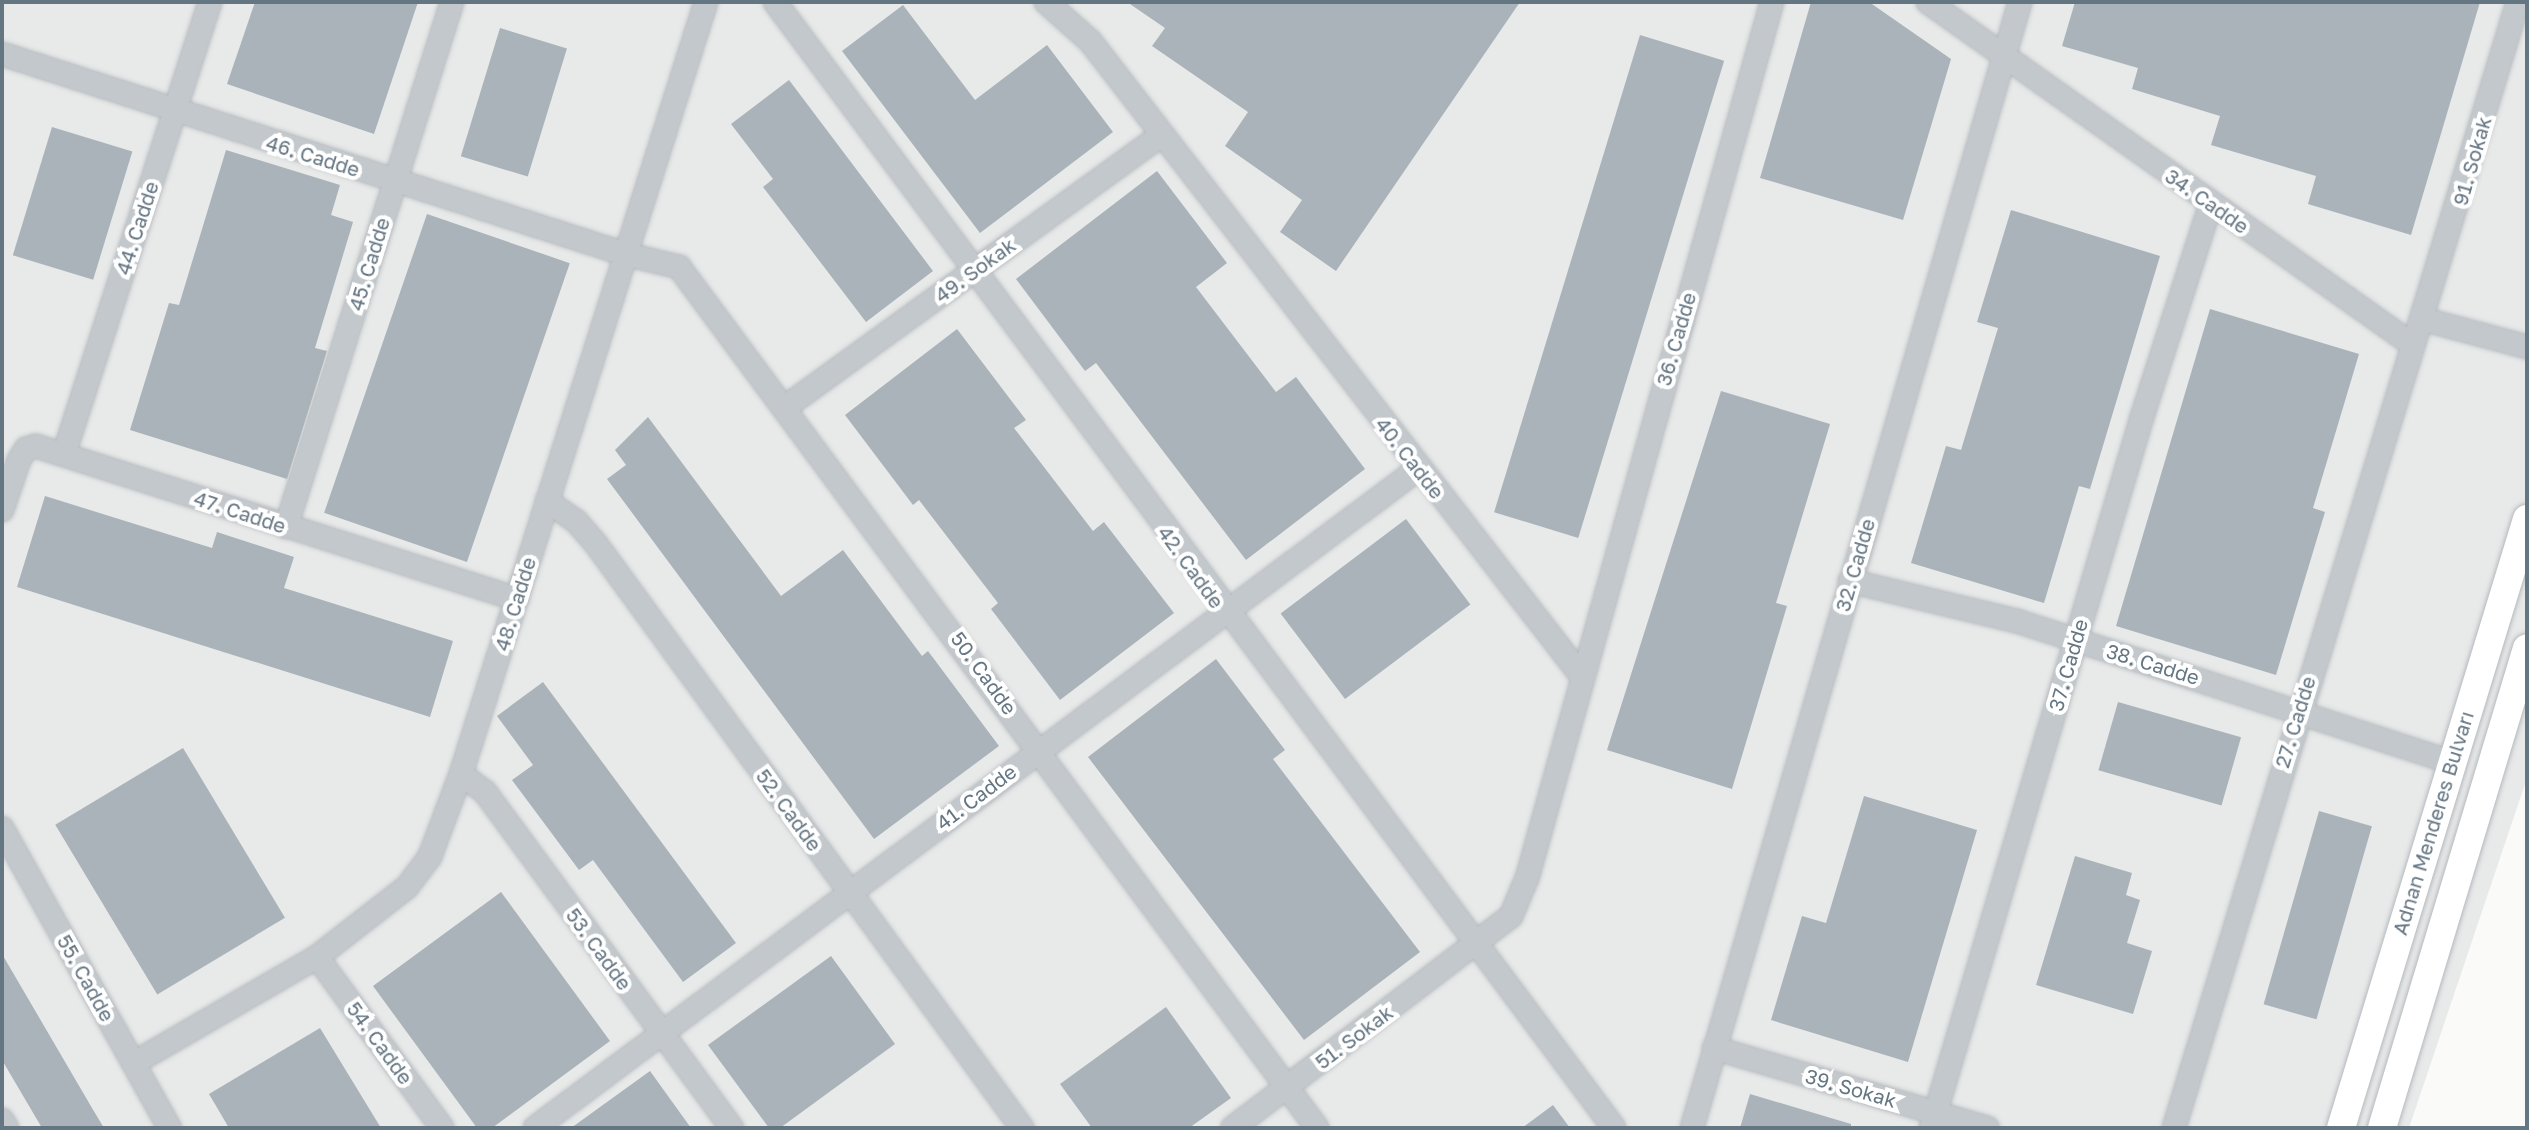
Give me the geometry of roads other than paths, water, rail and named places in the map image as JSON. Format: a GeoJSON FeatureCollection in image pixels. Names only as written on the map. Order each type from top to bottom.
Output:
{"type":"FeatureCollection","features":[{"type":"Feature","properties":{"kind":"main road","name":"Adnan Menderes Bulvarı"},"geometry":{"type":"LineString","coordinates":[[2341,1128],[2527,519]]}},
{"type":"Feature","properties":{"kind":"main road","name":"Adnan Menderes Bulvarı"},"geometry":{"type":"LineString","coordinates":[[2382,1128],[2527,648]]}},
{"type":"Feature","properties":{"kind":"street","name":"44. Cadde"},"geometry":{"type":"LineString","coordinates":[[64,454],[210,2]]}},
{"type":"Feature","properties":{"kind":"street","name":"45. Cadde"},"geometry":{"type":"LineString","coordinates":[[286,527],[452,2]]}},
{"type":"Feature","properties":{"kind":"street","name":"48. Cadde"},"geometry":{"type":"LineString","coordinates":[[134,1063],[317,957],[419,874],[439,837],[706,2]]}},
{"type":"Feature","properties":{"kind":"street","name":"42. Cadde"},"geometry":{"type":"LineString","coordinates":[[775,2],[1224,612],[1614,1128]]}},
{"type":"Feature","properties":{"kind":"street","name":"36. Cadde"},"geometry":{"type":"LineString","coordinates":[[1583,678],[1772,2]]}},
{"type":"Feature","properties":{"kind":"street","name":"34. Cadde"},"geometry":{"type":"LineString","coordinates":[[1928,2],[2001,58],[2413,345]]}},
{"type":"Feature","properties":{"kind":"street","name":"32. Cadde"},"geometry":{"type":"LineString","coordinates":[[1692,1128],[2001,58],[2020,2]]}},
{"type":"Feature","properties":{"kind":"street","name":"91. Sokak"},"geometry":{"type":"LineString","coordinates":[[2422,319],[2518,2]]}},
{"type":"Feature","properties":{"kind":"street","name":"40. Cadde"},"geometry":{"type":"LineString","coordinates":[[1050,4],[1090,41],[1418,469],[1583,678]]}},
{"type":"Feature","properties":{"kind":"street","name":"46. Cadde"},"geometry":{"type":"LineString","coordinates":[[2,54],[174,112],[625,254]]}},
{"type":"Feature","properties":{"kind":"street","name":"49. Sokak"},"geometry":{"type":"LineString","coordinates":[[787,406],[1162,135]]}},
{"type":"Feature","properties":{"kind":"street","name":"37. Cadde"},"geometry":{"type":"LineString","coordinates":[[1933,1120],[2074,639],[2211,203]]}},
{"type":"Feature","properties":{"kind":"street","name":"50. Cadde"},"geometry":{"type":"LineString","coordinates":[[625,254],[679,267],[787,406],[1317,1128]]}},
{"type":"Feature","properties":{"kind":"street"},"geometry":{"type":"LineString","coordinates":[[2422,319],[2527,347]]}},
{"type":"Feature","properties":{"kind":"street","name":"27. Cadde"},"geometry":{"type":"LineString","coordinates":[[2174,1128],[2299,709],[2422,319]]}},
{"type":"Feature","properties":{"kind":"street","name":"47. Cadde"},"geometry":{"type":"LineString","coordinates":[[2,510],[26,449],[36,446],[517,599]]}},
{"type":"Feature","properties":{"kind":"street","name":"41. Cadde"},"geometry":{"type":"LineString","coordinates":[[535,1128],[1418,469]]}},
{"type":"Feature","properties":{"kind":"street","name":"52. Cadde"},"geometry":{"type":"LineString","coordinates":[[547,501],[576,521],[596,544],[1022,1128]]}},
{"type":"Feature","properties":{"kind":"street","name":"38. Cadde"},"geometry":{"type":"LineString","coordinates":[[1850,581],[2074,639],[2299,709],[2452,762]]}},
{"type":"Feature","properties":{"kind":"street"},"geometry":{"type":"LineString","coordinates":[[1476,947],[1519,904],[1583,678]]}},
{"type":"Feature","properties":{"kind":"street","name":"53. Cadde"},"geometry":{"type":"LineString","coordinates":[[461,774],[485,792],[732,1128]]}},
{"type":"Feature","properties":{"kind":"street","name":"55. Cadde"},"geometry":{"type":"LineString","coordinates":[[2,828],[170,1128]]}},
{"type":"Feature","properties":{"kind":"street","name":"51. Sokak"},"geometry":{"type":"LineString","coordinates":[[1233,1128],[1476,947]]}},
{"type":"Feature","properties":{"kind":"street","name":"54. Cadde"},"geometry":{"type":"LineString","coordinates":[[317,957],[442,1128]]}},
{"type":"Feature","properties":{"kind":"street","name":"39. Sokak"},"geometry":{"type":"LineString","coordinates":[[1714,1048],[1933,1120],[1988,1128]]}},
{"type":"Feature","properties":{"kind":"street"},"geometry":{"type":"LineString","coordinates":[[2,1120],[7,1128]]}}]}
